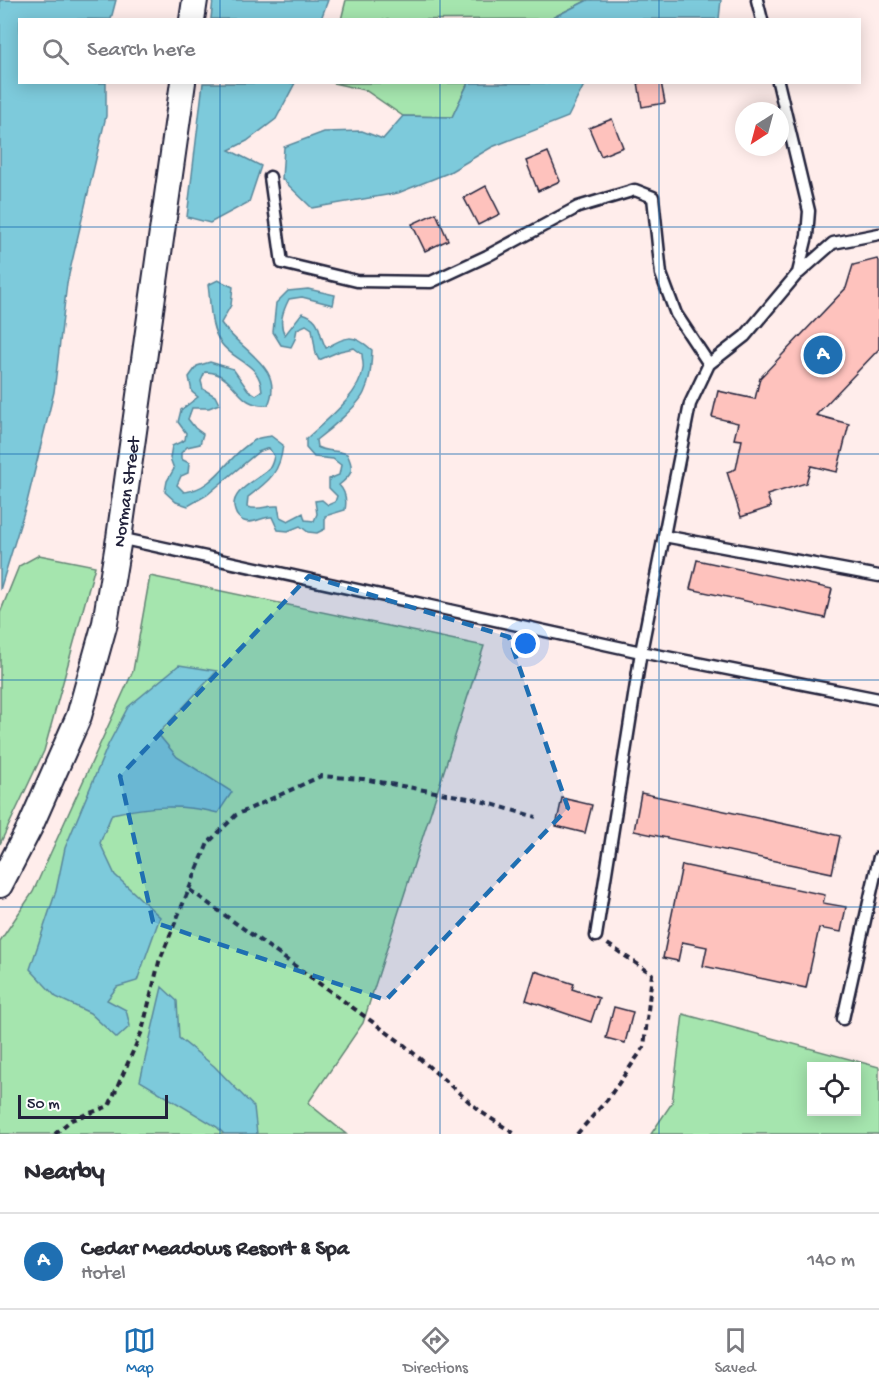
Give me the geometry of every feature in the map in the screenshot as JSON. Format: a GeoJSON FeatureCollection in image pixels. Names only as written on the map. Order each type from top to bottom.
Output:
{"type":"FeatureCollection","features":[{"type":"Feature","properties":{"kind":"street"},"geometry":{"type":"LineString","coordinates":[[192,18],[195,0]]}},
{"type":"Feature","properties":{"kind":"street","name":"Norman Street"},"geometry":{"type":"LineString","coordinates":[[0,885],[30,827],[79,716],[105,623],[183,84]]}},
{"type":"Feature","properties":{"kind":"lane"},"geometry":{"type":"LineString","coordinates":[[757,0],[762,18]]}},
{"type":"Feature","properties":{"kind":"lane"},"geometry":{"type":"LineString","coordinates":[[778,84],[809,211],[807,236],[798,273]]}},
{"type":"Feature","properties":{"kind":"lane"},"geometry":{"type":"LineString","coordinates":[[270,177],[282,263],[357,281],[431,282],[578,207],[635,190],[653,197],[661,274],[676,314],[709,364]]}},
{"type":"Feature","properties":{"kind":"lane"},"geometry":{"type":"LineString","coordinates":[[596,936],[641,652],[690,404],[709,364],[745,336],[798,273],[833,243],[879,234]]}},
{"type":"Feature","properties":{"kind":"lane"},"geometry":{"type":"LineString","coordinates":[[664,536],[879,576]]}},
{"type":"Feature","properties":{"kind":"lane"},"geometry":{"type":"LineString","coordinates":[[119,538],[641,652],[879,699]]}},
{"type":"Feature","properties":{"kind":"lane"},"geometry":{"type":"LineString","coordinates":[[843,1019],[879,857]]}},
{"type":"Feature","properties":{"kind":"path"},"geometry":{"type":"LineString","coordinates":[[55,1134],[71,1120],[110,1106],[142,1031],[159,962],[208,843],[236,815],[321,776],[363,779],[474,799],[536,817]]}},
{"type":"Feature","properties":{"kind":"path"},"geometry":{"type":"LineString","coordinates":[[190,890],[403,1044],[482,1112],[515,1134]]}},
{"type":"Feature","properties":{"kind":"path"},"geometry":{"type":"LineString","coordinates":[[577,1134],[607,1100],[644,1047],[652,974],[596,936]]}},
{"type":"Feature","properties":{"kind":"highlighted area"},"geometry":{"type":"Polygon","coordinates":[[[309,576],[509,637],[568,808],[386,1000],[153,922],[120,776],[309,576]]]}},
{"type":"Feature","properties":{"kind":"green space"},"geometry":{"type":"Polygon","coordinates":[[[346,0],[588,0],[552,18],[342,18],[346,0]]]}},
{"type":"Feature","properties":{"kind":"green space"},"geometry":{"type":"Polygon","coordinates":[[[338,84],[468,84],[452,117],[403,116],[365,90],[338,84]]]}},
{"type":"Feature","properties":{"kind":"green space"},"geometry":{"type":"Polygon","coordinates":[[[39,555],[95,566],[44,751],[0,844],[0,613],[19,566],[39,555]]]}},
{"type":"Feature","properties":{"kind":"green space"},"geometry":{"type":"Polygon","coordinates":[[[150,576],[484,646],[363,1023],[308,1103],[346,1134],[0,1134],[0,941],[33,892],[133,671],[150,576]]]}},
{"type":"Feature","properties":{"kind":"green space"},"geometry":{"type":"Polygon","coordinates":[[[683,1014],[861,1062],[807,1062],[807,1116],[861,1116],[861,1062],[879,1067],[879,1134],[651,1134],[672,1103],[683,1014]]]}},
{"type":"Feature","properties":{"kind":"water"},"geometry":{"type":"Polygon","coordinates":[[[0,0],[116,0],[111,18],[18,18],[18,84],[106,84],[106,116],[67,283],[54,392],[27,502],[0,590],[0,0]]]}},
{"type":"Feature","properties":{"kind":"water"},"geometry":{"type":"Polygon","coordinates":[[[213,0],[328,0],[321,18],[211,18],[213,0]]]}},
{"type":"Feature","properties":{"kind":"water"},"geometry":{"type":"Polygon","coordinates":[[[588,0],[721,0],[719,18],[552,18],[588,0]]]}},
{"type":"Feature","properties":{"kind":"water"},"geometry":{"type":"Polygon","coordinates":[[[203,84],[294,84],[276,119],[247,141],[229,150],[261,166],[249,202],[210,223],[187,217],[203,84]]]}},
{"type":"Feature","properties":{"kind":"water"},"geometry":{"type":"Polygon","coordinates":[[[468,84],[584,84],[568,117],[492,147],[448,173],[398,193],[312,208],[282,179],[284,147],[324,132],[362,131],[383,139],[403,116],[452,117],[468,84]]]}},
{"type":"Feature","properties":{"kind":"water"},"geometry":{"type":"Polygon","coordinates":[[[218,280],[233,287],[231,305],[221,323],[266,369],[271,380],[272,392],[268,405],[251,403],[226,380],[217,374],[205,372],[201,381],[203,389],[215,396],[219,404],[209,408],[192,408],[188,419],[203,434],[200,444],[187,447],[181,453],[181,459],[189,463],[188,473],[181,476],[177,485],[184,492],[205,484],[247,445],[259,438],[271,436],[283,445],[279,463],[268,481],[248,497],[247,507],[278,506],[280,517],[288,521],[303,513],[305,520],[314,521],[317,514],[315,501],[322,500],[328,505],[335,502],[337,496],[329,488],[329,479],[339,475],[341,465],[333,459],[314,457],[306,448],[306,439],[340,407],[355,389],[363,369],[362,354],[354,348],[319,360],[312,329],[306,325],[297,329],[291,347],[281,345],[273,332],[276,303],[288,291],[308,289],[335,295],[333,305],[302,297],[289,299],[283,312],[282,322],[285,335],[302,313],[316,322],[326,348],[349,338],[360,341],[372,350],[369,377],[361,398],[343,418],[316,440],[317,447],[347,454],[351,464],[351,472],[339,485],[345,496],[345,510],[325,516],[325,529],[317,533],[308,532],[300,526],[288,531],[278,530],[272,517],[248,522],[241,520],[236,514],[234,504],[240,492],[271,466],[274,456],[269,448],[258,452],[207,495],[188,506],[176,502],[165,492],[167,481],[174,469],[170,458],[172,446],[185,440],[186,433],[178,422],[181,410],[198,397],[192,392],[189,377],[197,366],[210,362],[233,369],[248,390],[256,395],[262,391],[257,374],[226,349],[214,330],[208,285],[218,280]]]}},
{"type":"Feature","properties":{"kind":"water"},"geometry":{"type":"Polygon","coordinates":[[[179,665],[217,671],[158,734],[177,757],[232,792],[218,813],[191,808],[165,807],[112,814],[100,843],[115,875],[160,917],[137,981],[117,987],[107,1000],[126,1010],[130,1026],[117,1038],[90,1013],[56,997],[30,969],[56,891],[65,848],[108,745],[128,707],[179,665]]]}},
{"type":"Feature","properties":{"kind":"water"},"geometry":{"type":"Polygon","coordinates":[[[162,987],[177,1001],[179,1038],[214,1066],[254,1107],[257,1134],[224,1134],[217,1127],[140,1081],[162,987]]]}},
{"type":"Feature","properties":{"kind":"building"},"geometry":{"type":"Polygon","coordinates":[[[638,84],[661,84],[665,103],[642,107],[638,84]]]}},
{"type":"Feature","properties":{"kind":"building"},"geometry":{"type":"Polygon","coordinates":[[[612,119],[623,147],[601,156],[589,128],[612,119]]]}},
{"type":"Feature","properties":{"kind":"building"},"geometry":{"type":"Polygon","coordinates":[[[548,152],[560,181],[538,191],[526,161],[548,152]]]}},
{"type":"Feature","properties":{"kind":"building"},"geometry":{"type":"Polygon","coordinates":[[[486,186],[500,214],[478,225],[464,198],[486,186]]]}},
{"type":"Feature","properties":{"kind":"building"},"geometry":{"type":"Polygon","coordinates":[[[436,213],[448,240],[425,251],[412,224],[436,213]]]}},
{"type":"Feature","properties":{"kind":"building"},"geometry":{"type":"Polygon","coordinates":[[[877,259],[879,261],[879,349],[816,415],[849,424],[837,472],[811,466],[806,483],[767,495],[771,507],[741,517],[727,472],[736,469],[742,440],[734,439],[738,423],[712,417],[718,391],[755,399],[760,378],[846,288],[853,265],[877,259]]]}},
{"type":"Feature","properties":{"kind":"building"},"geometry":{"type":"Polygon","coordinates":[[[697,560],[832,589],[825,618],[690,589],[697,560]]]}},
{"type":"Feature","properties":{"kind":"building"},"geometry":{"type":"Polygon","coordinates":[[[641,793],[840,836],[832,873],[634,831],[641,793]]]}},
{"type":"Feature","properties":{"kind":"building"},"geometry":{"type":"Polygon","coordinates":[[[562,798],[592,805],[585,833],[556,826],[562,798]]]}},
{"type":"Feature","properties":{"kind":"building"},"geometry":{"type":"Polygon","coordinates":[[[682,865],[825,895],[823,903],[846,907],[841,932],[819,928],[806,988],[703,966],[707,947],[682,942],[678,961],[663,958],[682,865]]]}},
{"type":"Feature","properties":{"kind":"building"},"geometry":{"type":"Polygon","coordinates":[[[535,971],[574,984],[572,989],[599,998],[591,1022],[526,1000],[535,971]]]}},
{"type":"Feature","properties":{"kind":"building"},"geometry":{"type":"Polygon","coordinates":[[[614,1007],[633,1012],[625,1043],[606,1038],[614,1007]]]}},
{"type":"Feature","properties":{"kind":"place","name":"Cedar Meadows Resort & Spa"},"geometry":{"type":"Point","coordinates":[823,355]}}]}
